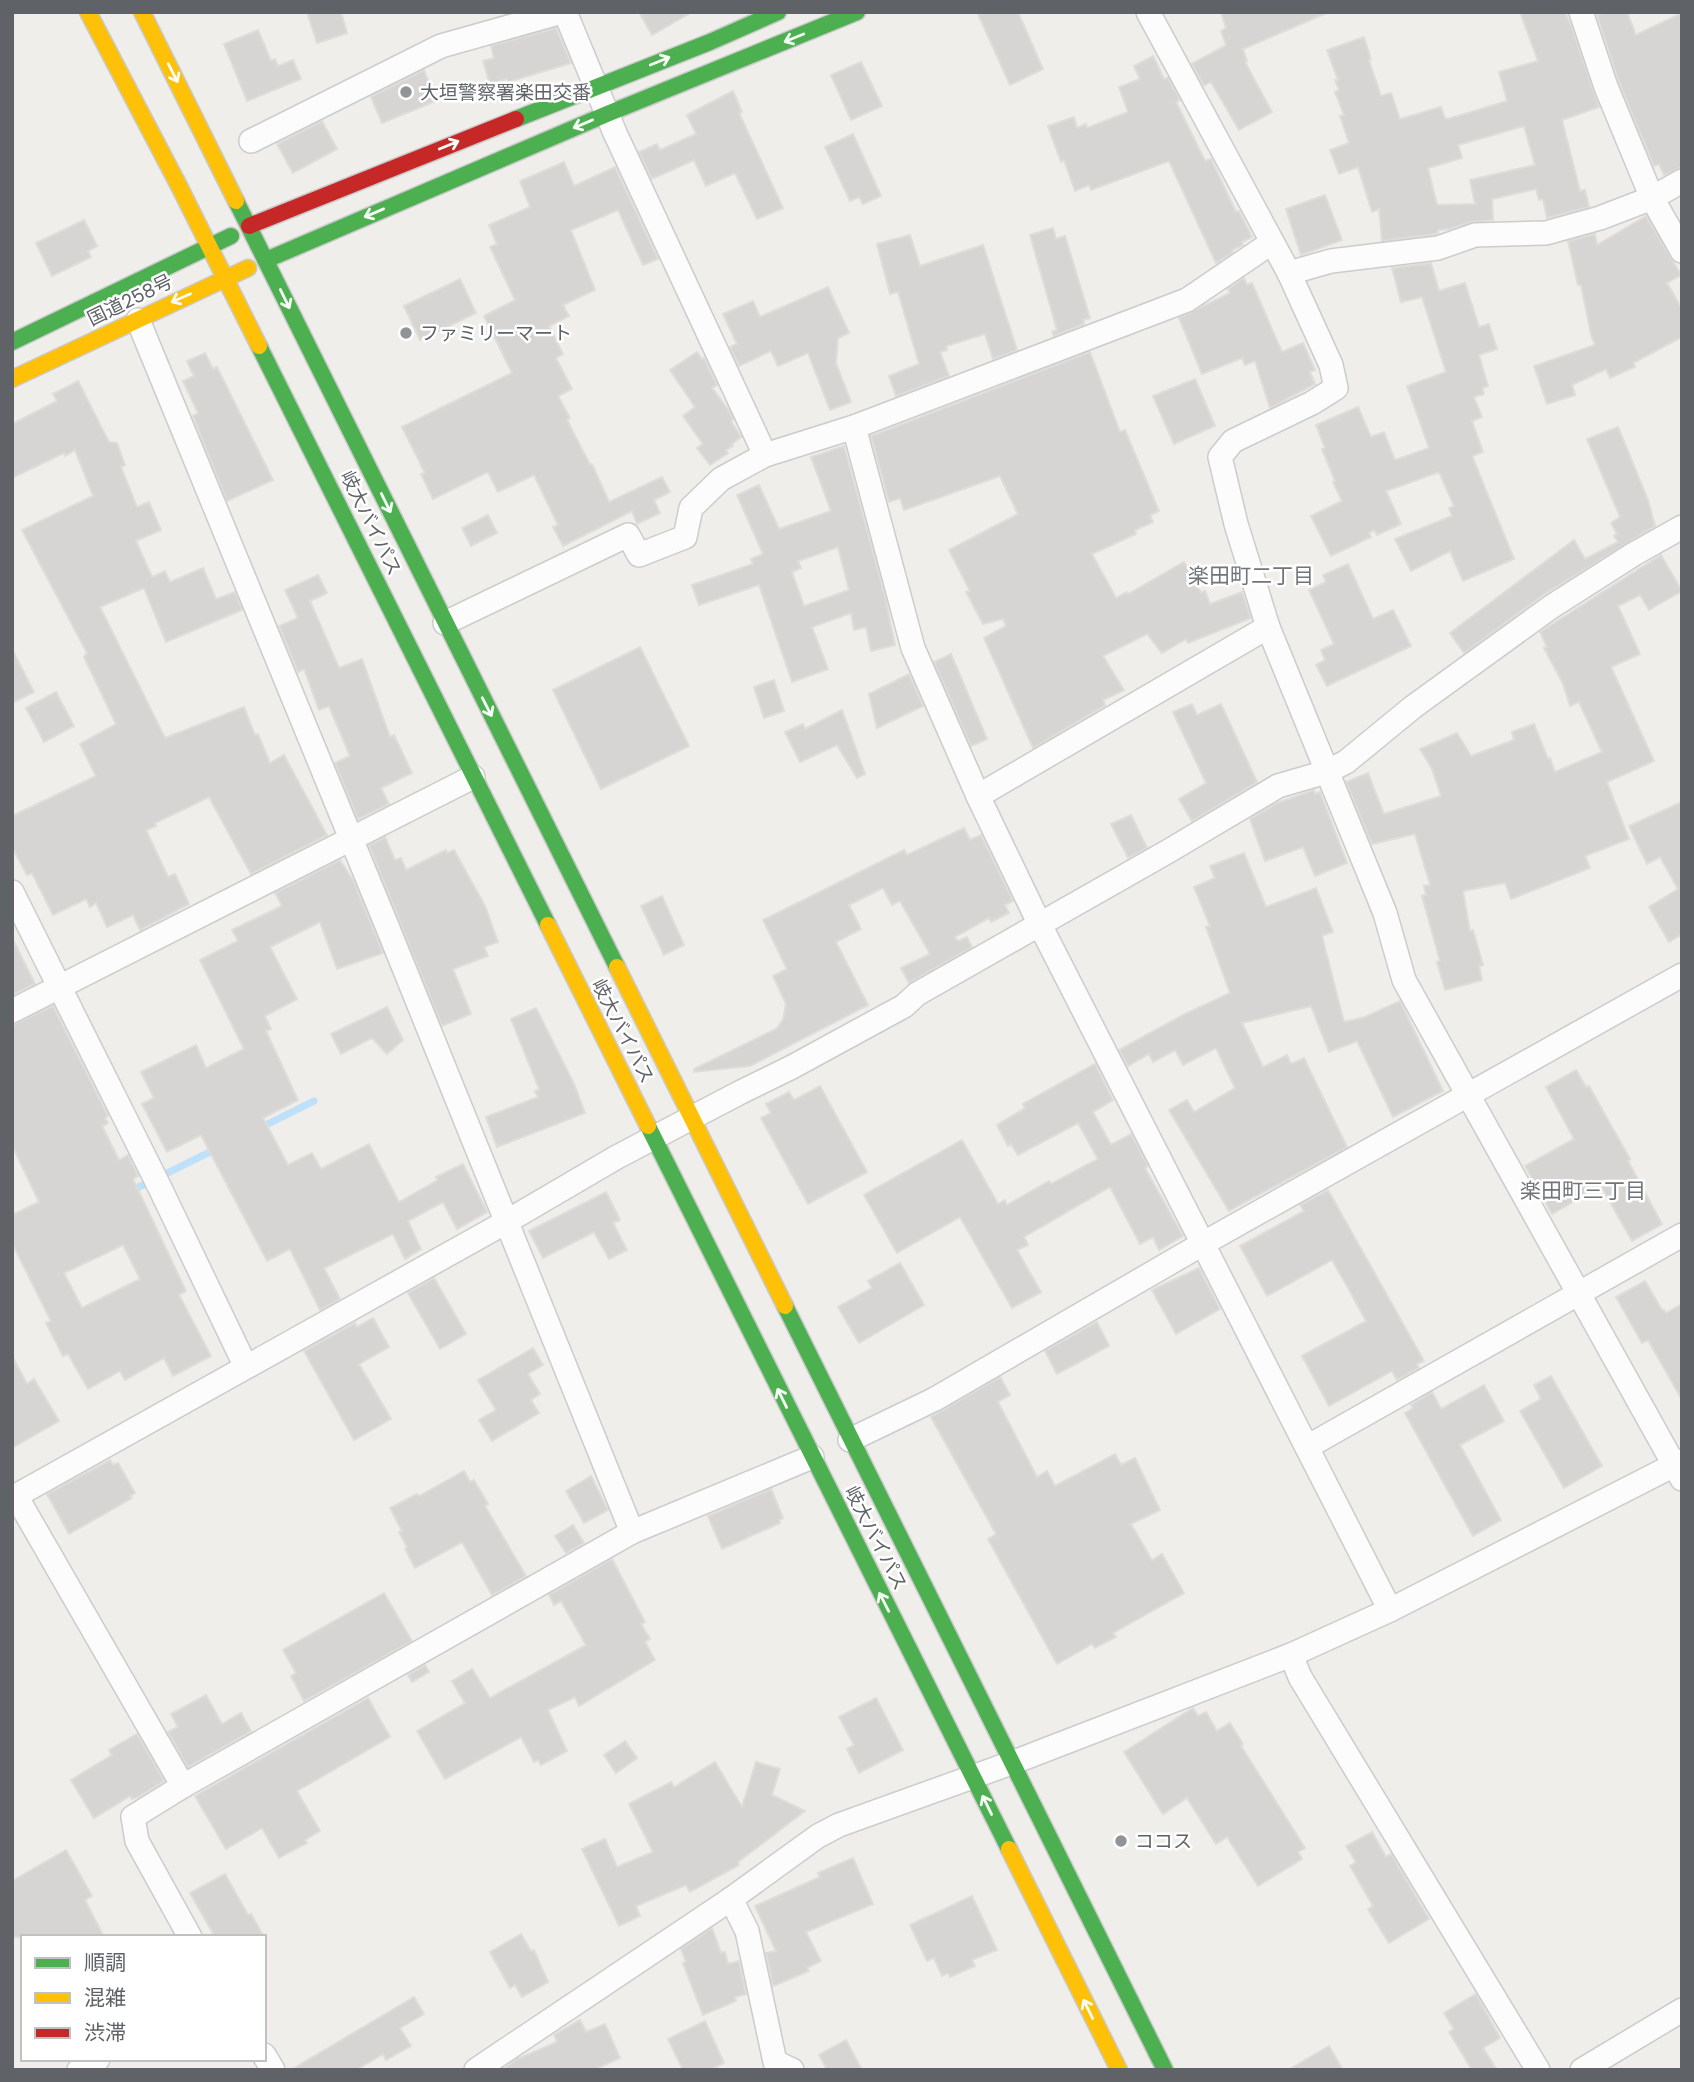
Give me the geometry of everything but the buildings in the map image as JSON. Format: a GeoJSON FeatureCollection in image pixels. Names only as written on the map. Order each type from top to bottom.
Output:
{"type":"FeatureCollection","features":[{"type":"Feature","properties":{"kind":"main road","name":"岐大バイパス"},"geometry":{"type":"LineString","coordinates":[[88,12],[209,247],[1119,2070]]}},
{"type":"Feature","properties":{"kind":"main road","name":"岐大バイパス"},"geometry":{"type":"LineString","coordinates":[[142,12],[1165,2070]]}},
{"type":"Feature","properties":{"kind":"main road","name":"国道258号"},"geometry":{"type":"LineString","coordinates":[[12,342],[249,226],[778,12]]}},
{"type":"Feature","properties":{"kind":"main road","name":"国道258号"},"geometry":{"type":"LineString","coordinates":[[12,379],[266,260],[607,114],[857,12]]}},
{"type":"Feature","properties":{"kind":"street"},"geometry":{"type":"LineString","coordinates":[[251,141],[441,46],[563,12],[607,114],[765,455]]}},
{"type":"Feature","properties":{"kind":"street"},"geometry":{"type":"LineString","coordinates":[[475,2070],[731,1899],[818,1836],[839,1825],[1014,1762],[1291,1655],[1390,1610],[1679,1468],[1578,1294],[1404,980],[1385,913],[1268,627],[1236,524],[1220,457],[1233,441],[1312,403],[1336,388],[1331,365],[1289,273],[1148,12]]}},
{"type":"Feature","properties":{"kind":"street"},"geometry":{"type":"LineString","coordinates":[[1581,12],[1606,87],[1652,198],[1682,251]]}},
{"type":"Feature","properties":{"kind":"street"},"geometry":{"type":"LineString","coordinates":[[1289,273],[1331,261],[1438,248],[1475,235],[1546,233],[1600,218],[1652,198],[1682,181]]}},
{"type":"Feature","properties":{"kind":"street"},"geometry":{"type":"LineString","coordinates":[[445,623],[628,536],[639,555],[685,537],[691,508],[721,479],[765,455],[854,427],[1186,300],[1271,243]]}},
{"type":"Feature","properties":{"kind":"street"},"geometry":{"type":"LineString","coordinates":[[138,320],[632,1532]]}},
{"type":"Feature","properties":{"kind":"street"},"geometry":{"type":"LineString","coordinates":[[854,427],[913,649],[978,796],[1040,925],[1390,1610]]}},
{"type":"Feature","properties":{"kind":"street"},"geometry":{"type":"LineString","coordinates":[[183,1786],[14,1497],[654,1138],[792,1068],[904,1006],[916,994],[1278,786],[1326,772],[1346,762],[1413,707],[1551,607],[1682,527]]}},
{"type":"Feature","properties":{"kind":"street"},"geometry":{"type":"LineString","coordinates":[[978,796],[1268,627]]}},
{"type":"Feature","properties":{"kind":"street"},"geometry":{"type":"LineString","coordinates":[[12,1011],[473,777]]}},
{"type":"Feature","properties":{"kind":"street"},"geometry":{"type":"LineString","coordinates":[[12,892],[156,1179],[246,1367]]}},
{"type":"Feature","properties":{"kind":"street"},"geometry":{"type":"LineString","coordinates":[[850,1440],[934,1399],[1204,1243],[1682,975]]}},
{"type":"Feature","properties":{"kind":"street"},"geometry":{"type":"LineString","coordinates":[[1307,1447],[1682,1235]]}},
{"type":"Feature","properties":{"kind":"street"},"geometry":{"type":"LineString","coordinates":[[189,1935],[138,1841],[133,1817],[183,1786],[632,1532],[812,1457]]}},
{"type":"Feature","properties":{"kind":"street"},"geometry":{"type":"LineString","coordinates":[[1291,1655],[1300,1677],[1538,2070]]}},
{"type":"Feature","properties":{"kind":"street"},"geometry":{"type":"LineString","coordinates":[[731,1899],[747,1931],[775,2062],[792,2070]]}},
{"type":"Feature","properties":{"kind":"street"},"geometry":{"type":"LineString","coordinates":[[1582,2070],[1682,2010]]}},
{"type":"Feature","properties":{"kind":"street"},"geometry":{"type":"LineString","coordinates":[[79,2070],[95,2061]]}},
{"type":"Feature","properties":{"kind":"waterway"},"geometry":{"type":"LineString","coordinates":[[258,1129],[314,1101]]}},
{"type":"Feature","properties":{"kind":"waterway"},"geometry":{"type":"LineString","coordinates":[[129,1192],[216,1149]]}},
{"type":"Feature","properties":{"kind":"traffic: fast"},"geometry":{"type":"LineString","coordinates":[[516,119],[778,12]]}},
{"type":"Feature","properties":{"kind":"traffic: fast"},"geometry":{"type":"LineString","coordinates":[[266,260],[607,114],[857,12]]}},
{"type":"Feature","properties":{"kind":"traffic: fast"},"geometry":{"type":"LineString","coordinates":[[236,201],[617,967]]}},
{"type":"Feature","properties":{"kind":"traffic: fast"},"geometry":{"type":"LineString","coordinates":[[12,342],[231,236]]}},
{"type":"Feature","properties":{"kind":"traffic: fast"},"geometry":{"type":"LineString","coordinates":[[259,346],[548,925]]}},
{"type":"Feature","properties":{"kind":"traffic: fast"},"geometry":{"type":"LineString","coordinates":[[648,1126],[1009,1849]]}},
{"type":"Feature","properties":{"kind":"traffic: fast"},"geometry":{"type":"LineString","coordinates":[[785,1306],[1165,2070]]}},
{"type":"Feature","properties":{"kind":"traffic: slow"},"geometry":{"type":"LineString","coordinates":[[88,12],[259,346]]}},
{"type":"Feature","properties":{"kind":"traffic: slow"},"geometry":{"type":"LineString","coordinates":[[142,12],[236,201]]}},
{"type":"Feature","properties":{"kind":"traffic: slow"},"geometry":{"type":"LineString","coordinates":[[12,379],[248,268]]}},
{"type":"Feature","properties":{"kind":"traffic: slow"},"geometry":{"type":"LineString","coordinates":[[548,925],[648,1126]]}},
{"type":"Feature","properties":{"kind":"traffic: slow"},"geometry":{"type":"LineString","coordinates":[[617,967],[785,1306]]}},
{"type":"Feature","properties":{"kind":"traffic: slow"},"geometry":{"type":"LineString","coordinates":[[1009,1849],[1119,2070]]}},
{"type":"Feature","properties":{"kind":"traffic: jam"},"geometry":{"type":"LineString","coordinates":[[249,226],[516,119]]}},
{"type":"Feature","properties":{"kind":"place","name":"大垣警察署楽田交番"},"geometry":{"type":"Point","coordinates":[406,92]}},
{"type":"Feature","properties":{"kind":"place","name":"ファミリーマート"},"geometry":{"type":"Point","coordinates":[406,333]}},
{"type":"Feature","properties":{"kind":"place","name":"ココス"},"geometry":{"type":"Point","coordinates":[1121,1841]}},
{"type":"Feature","properties":{"kind":"district","name":"楽田町二丁目"},"geometry":{"type":"Point","coordinates":[1251,575]}},
{"type":"Feature","properties":{"kind":"district","name":"楽田町三丁目"},"geometry":{"type":"Point","coordinates":[1583,1190]}}]}
